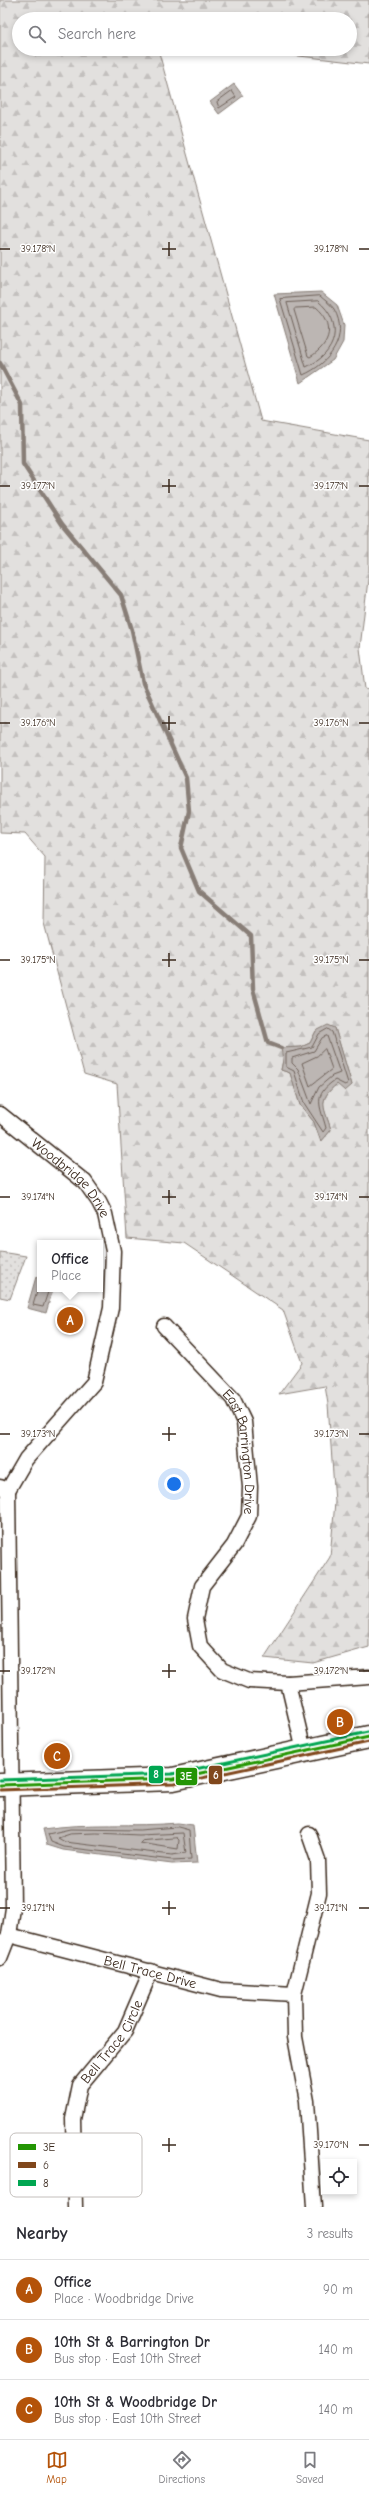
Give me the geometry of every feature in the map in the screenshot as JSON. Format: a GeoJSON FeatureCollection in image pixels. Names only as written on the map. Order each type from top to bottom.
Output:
{"type":"FeatureCollection","features":[{"type":"Feature","properties":{"kind":"main road"},"geometry":{"type":"LineString","coordinates":[[5,1785],[173,1779],[369,1737]]}},
{"type":"Feature","properties":{"kind":"street","name":"Woodbridge Drive"},"geometry":{"type":"LineString","coordinates":[[0,1114],[85,1182],[99,1202],[105,1214],[113,1251],[111,1308],[94,1382],[26,1459],[4,1488],[5,1785],[13,1908],[9,1935],[0,1958]]}},
{"type":"Feature","properties":{"kind":"street","name":"East Barrington Drive"},"geometry":{"type":"LineString","coordinates":[[164,1326],[233,1398],[244,1422],[250,1487],[249,1516],[234,1545],[202,1586],[196,1619],[200,1646],[222,1670],[249,1681],[288,1683],[369,1677]]}},
{"type":"Feature","properties":{"kind":"street"},"geometry":{"type":"LineString","coordinates":[[288,1683],[304,1751]]}},
{"type":"Feature","properties":{"kind":"street"},"geometry":{"type":"LineString","coordinates":[[309,1834],[318,1860],[319,1893],[294,1994],[295,2037],[307,2101],[314,2207]]}},
{"type":"Feature","properties":{"kind":"street","name":"Bell Trace Drive"},"geometry":{"type":"LineString","coordinates":[[9,1935],[221,1990],[294,1994]]}},
{"type":"Feature","properties":{"kind":"street","name":"Bell Trace Circle"},"geometry":{"type":"LineString","coordinates":[[73,2133],[73,2119],[80,2085],[125,2031],[151,1971]]}},
{"type":"Feature","properties":{"kind":"street","name":"Bell Trace Circle"},"geometry":{"type":"LineString","coordinates":[[75,2197],[75,2207]]}},
{"type":"Feature","properties":{"kind":"green space"},"geometry":{"type":"Polygon","coordinates":[[[0,0],[369,0],[369,64],[299,56],[357,56],[357,12],[12,12],[12,56],[160,56],[261,421],[369,440],[369,571],[360,648],[365,689],[369,690],[369,1647],[313,1663],[264,1658],[330,1557],[335,1502],[328,1404],[325,1386],[279,1394],[302,1363],[283,1310],[184,1243],[127,1238],[117,1084],[84,1074],[44,923],[45,857],[25,834],[0,833],[0,0]],[[335,1028],[316,1031],[310,1043],[301,1047],[282,1048],[283,1060],[281,1070],[290,1073],[300,1105],[314,1122],[321,1141],[331,1130],[324,1110],[324,1100],[330,1090],[337,1084],[352,1085],[335,1028]]]}},
{"type":"Feature","properties":{"kind":"green space"},"geometry":{"type":"Polygon","coordinates":[[[0,1252],[26,1256],[10,1299],[0,1297],[0,1252]]]}},
{"type":"Feature","properties":{"kind":"water"},"geometry":{"type":"Polygon","coordinates":[[[234,84],[243,96],[219,114],[210,102],[234,84]]]}},
{"type":"Feature","properties":{"kind":"water"},"geometry":{"type":"Polygon","coordinates":[[[321,292],[337,305],[344,325],[343,342],[333,360],[300,383],[274,294],[321,292]]]}},
{"type":"Feature","properties":{"kind":"water"},"geometry":{"type":"Polygon","coordinates":[[[328,1025],[335,1028],[352,1085],[345,1091],[337,1084],[326,1095],[324,1105],[331,1130],[321,1142],[314,1122],[300,1105],[290,1073],[281,1070],[283,1060],[281,1048],[301,1047],[310,1043],[316,1031],[328,1025]]]}},
{"type":"Feature","properties":{"kind":"water"},"geometry":{"type":"Polygon","coordinates":[[[37,1277],[37,1292],[52,1292],[46,1313],[27,1308],[37,1277]]]}},
{"type":"Feature","properties":{"kind":"water"},"geometry":{"type":"Polygon","coordinates":[[[178,1823],[193,1825],[197,1863],[172,1864],[63,1850],[47,1845],[43,1829],[94,1825],[178,1823]]]}},
{"type":"Feature","properties":{"kind":"waterway"},"geometry":{"type":"LineString","coordinates":[[0,363],[22,405],[23,464],[62,524],[121,595],[132,630],[143,683],[186,778],[189,811],[181,848],[199,891],[251,936],[253,989],[268,1043],[281,1048]]}},
{"type":"Feature","properties":{"kind":"transit line","name":"8"},"geometry":{"type":"LineString","coordinates":[[0,1780],[172,1774],[368,1732]]}},
{"type":"Feature","properties":{"kind":"transit line","name":"3E"},"geometry":{"type":"LineString","coordinates":[[0,1785],[173,1779],[369,1737]]}},
{"type":"Feature","properties":{"kind":"transit line","name":"6"},"geometry":{"type":"LineString","coordinates":[[0,1790],[174,1784],[369,1742]]}},
{"type":"Feature","properties":{"kind":"place","name":"Office"},"geometry":{"type":"Point","coordinates":[70,1320]}},
{"type":"Feature","properties":{"kind":"place","name":"10th St & Barrington Dr"},"geometry":{"type":"Point","coordinates":[340,1722]}},
{"type":"Feature","properties":{"kind":"place","name":"10th St & Woodbridge Dr"},"geometry":{"type":"Point","coordinates":[57,1756]}}]}
